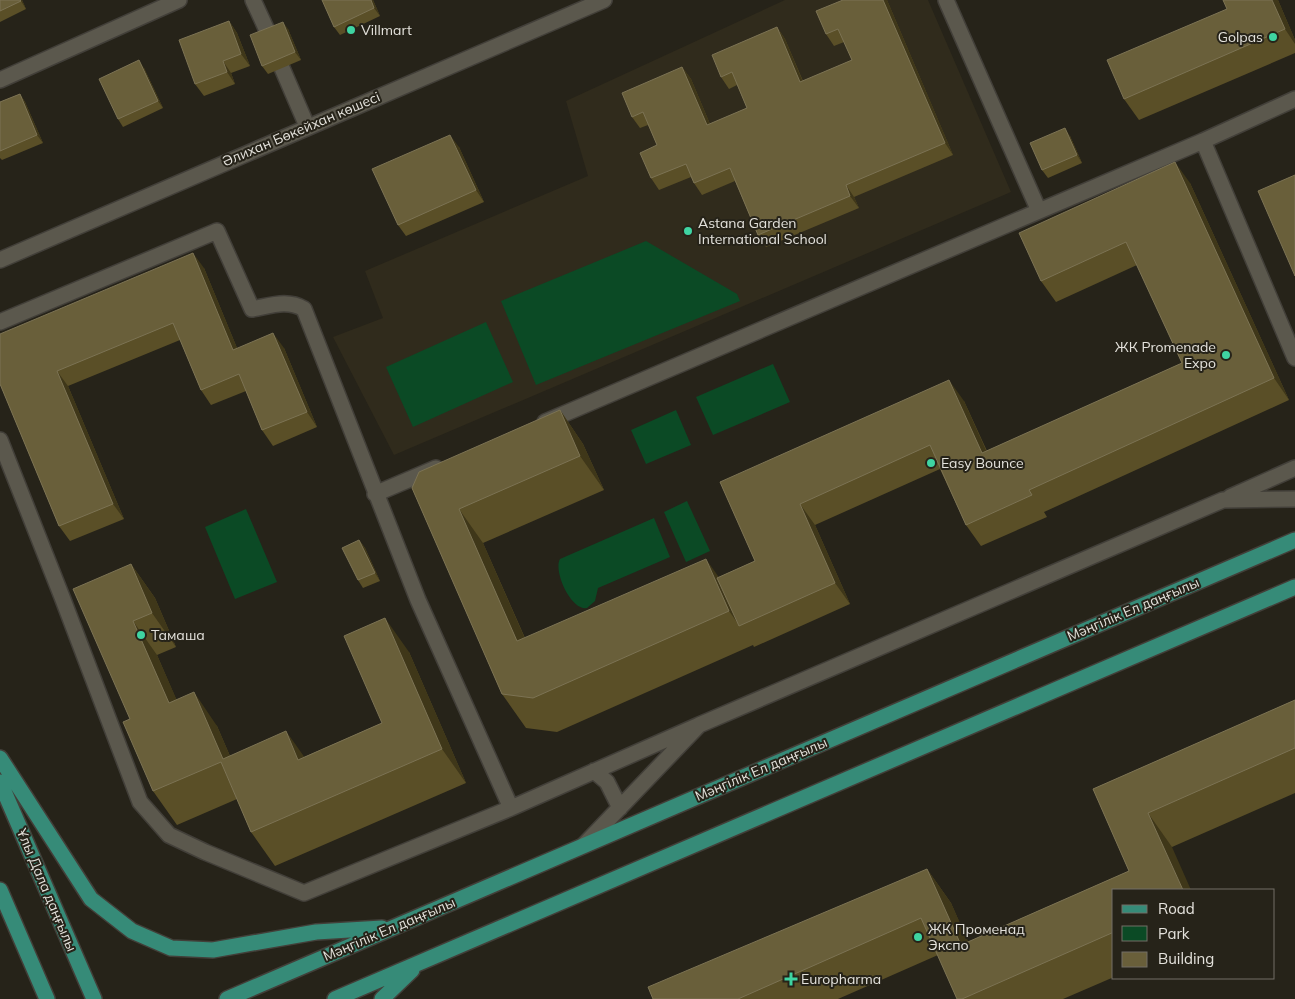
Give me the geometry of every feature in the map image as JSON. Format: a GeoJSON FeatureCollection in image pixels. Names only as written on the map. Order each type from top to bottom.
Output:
{"type":"FeatureCollection","features":[{"type":"Feature","properties":{"kind":"main road","name":"Мәңгілік Ел даңғылы"},"geometry":{"type":"LineString","coordinates":[[227,999],[1295,540]]}},
{"type":"Feature","properties":{"kind":"main road"},"geometry":{"type":"LineString","coordinates":[[336,999],[1295,587]]}},
{"type":"Feature","properties":{"kind":"main road"},"geometry":{"type":"LineString","coordinates":[[0,758],[91,898],[132,931],[170,948],[213,950],[316,932],[394,927]]}},
{"type":"Feature","properties":{"kind":"main road","name":"Ұлы Дала даңғылы"},"geometry":{"type":"LineString","coordinates":[[0,782],[94,999]]}},
{"type":"Feature","properties":{"kind":"main road"},"geometry":{"type":"LineString","coordinates":[[0,890],[47,999]]}},
{"type":"Feature","properties":{"kind":"main road"},"geometry":{"type":"LineString","coordinates":[[382,999],[419,963]]}},
{"type":"Feature","properties":{"kind":"street"},"geometry":{"type":"LineString","coordinates":[[0,80],[179,0]]}},
{"type":"Feature","properties":{"kind":"street"},"geometry":{"type":"LineString","coordinates":[[253,0],[270,37]]}},
{"type":"Feature","properties":{"kind":"street","name":"Әлихан Бөкейхан көшесі"},"geometry":{"type":"LineString","coordinates":[[0,260],[307,126],[604,0]]}},
{"type":"Feature","properties":{"kind":"street"},"geometry":{"type":"LineString","coordinates":[[946,0],[1039,211]]}},
{"type":"Feature","properties":{"kind":"street"},"geometry":{"type":"LineString","coordinates":[[282,68],[307,126]]}},
{"type":"Feature","properties":{"kind":"street"},"geometry":{"type":"LineString","coordinates":[[530,428],[1203,142],[1295,100]]}},
{"type":"Feature","properties":{"kind":"street"},"geometry":{"type":"LineString","coordinates":[[1203,142],[1295,358]]}},
{"type":"Feature","properties":{"kind":"street"},"geometry":{"type":"LineString","coordinates":[[0,322],[217,231],[252,309],[286,303],[295,304],[304,309],[418,600],[511,808]]}},
{"type":"Feature","properties":{"kind":"street"},"geometry":{"type":"LineString","coordinates":[[0,440],[140,802],[169,835],[304,893],[511,808],[1295,468]]}},
{"type":"Feature","properties":{"kind":"street"},"geometry":{"type":"LineString","coordinates":[[375,494],[448,463]]}},
{"type":"Feature","properties":{"kind":"street"},"geometry":{"type":"LineString","coordinates":[[1223,500],[1295,499]]}},
{"type":"Feature","properties":{"kind":"street"},"geometry":{"type":"LineString","coordinates":[[584,845],[699,725]]}},
{"type":"Feature","properties":{"kind":"street"},"geometry":{"type":"LineString","coordinates":[[594,771],[606,782],[620,808]]}},
{"type":"Feature","properties":{"kind":"shaded area","name":"Astana Garden International School"},"geometry":{"type":"Polygon","coordinates":[[[785,0],[928,0],[1011,192],[394,455],[333,337],[383,318],[365,271],[588,176],[566,101],[785,0]]]}},
{"type":"Feature","properties":{"kind":"green space"},"geometry":{"type":"Polygon","coordinates":[[[646,241],[737,294],[740,301],[536,385],[501,301],[646,241]]]}},
{"type":"Feature","properties":{"kind":"green space"},"geometry":{"type":"Polygon","coordinates":[[[486,322],[513,382],[413,427],[386,367],[486,322]]]}},
{"type":"Feature","properties":{"kind":"green space"},"geometry":{"type":"Polygon","coordinates":[[[773,364],[790,402],[713,435],[696,397],[773,364]]]}},
{"type":"Feature","properties":{"kind":"green space"},"geometry":{"type":"Polygon","coordinates":[[[676,410],[691,445],[646,464],[631,430],[676,410]]]}},
{"type":"Feature","properties":{"kind":"green space"},"geometry":{"type":"Polygon","coordinates":[[[687,501],[710,551],[686,562],[664,512],[687,501]]]}},
{"type":"Feature","properties":{"kind":"green space"},"geometry":{"type":"Polygon","coordinates":[[[246,509],[277,582],[235,599],[205,527],[246,509]]]}},
{"type":"Feature","properties":{"kind":"green space"},"geometry":{"type":"Polygon","coordinates":[[[654,518],[670,557],[598,588],[595,601],[587,608],[575,603],[561,581],[558,565],[560,559],[654,518]]]}},
{"type":"Feature","properties":{"kind":"building"},"geometry":{"type":"Polygon","coordinates":[[[0,0],[20,0],[21,1],[0,11],[0,0]]]}},
{"type":"Feature","properties":{"kind":"building"},"geometry":{"type":"Polygon","coordinates":[[[322,0],[371,0],[374,8],[334,27],[322,0]]]}},
{"type":"Feature","properties":{"kind":"building"},"geometry":{"type":"Polygon","coordinates":[[[843,0],[883,0],[945,143],[846,185],[850,196],[758,235],[730,168],[694,183],[686,164],[651,178],[640,153],[657,145],[643,112],[632,117],[622,93],[682,67],[707,125],[747,108],[732,72],[721,77],[712,55],[777,27],[800,82],[852,60],[838,29],[826,34],[816,11],[843,0]]]}},
{"type":"Feature","properties":{"kind":"building"},"geometry":{"type":"Polygon","coordinates":[[[1223,0],[1272,0],[1285,29],[1124,99],[1107,60],[1227,9],[1223,0]]]}},
{"type":"Feature","properties":{"kind":"building"},"geometry":{"type":"Polygon","coordinates":[[[229,21],[241,54],[223,61],[227,72],[195,84],[179,40],[229,21]]]}},
{"type":"Feature","properties":{"kind":"building"},"geometry":{"type":"Polygon","coordinates":[[[283,22],[295,52],[262,66],[250,35],[283,22]]]}},
{"type":"Feature","properties":{"kind":"building"},"geometry":{"type":"Polygon","coordinates":[[[139,60],[158,101],[118,119],[99,79],[139,60]]]}},
{"type":"Feature","properties":{"kind":"building"},"geometry":{"type":"Polygon","coordinates":[[[20,94],[37,135],[0,151],[0,102],[20,94]]]}},
{"type":"Feature","properties":{"kind":"building"},"geometry":{"type":"Polygon","coordinates":[[[1065,128],[1077,155],[1042,170],[1030,143],[1065,128]]]}},
{"type":"Feature","properties":{"kind":"building"},"geometry":{"type":"Polygon","coordinates":[[[450,135],[476,190],[398,225],[372,169],[450,135]]]}},
{"type":"Feature","properties":{"kind":"building"},"geometry":{"type":"Polygon","coordinates":[[[1175,162],[1274,378],[1029,490],[1032,495],[966,525],[930,445],[800,504],[835,583],[739,626],[717,578],[755,561],[720,482],[949,380],[982,453],[1182,363],[1126,242],[1041,281],[1019,233],[1175,162]]]}},
{"type":"Feature","properties":{"kind":"building"},"geometry":{"type":"Polygon","coordinates":[[[1295,175],[1295,276],[1258,191],[1295,175]]]}},
{"type":"Feature","properties":{"kind":"building"},"geometry":{"type":"Polygon","coordinates":[[[193,253],[233,350],[273,333],[307,412],[262,430],[239,374],[201,390],[173,323],[57,371],[113,504],[59,526],[0,384],[0,334],[193,253]]]}},
{"type":"Feature","properties":{"kind":"building"},"geometry":{"type":"Polygon","coordinates":[[[560,410],[580,456],[459,509],[517,641],[706,559],[729,611],[533,698],[502,694],[412,488],[419,472],[560,410]]]}},
{"type":"Feature","properties":{"kind":"building"},"geometry":{"type":"Polygon","coordinates":[[[359,540],[375,573],[358,580],[342,548],[359,540]]]}},
{"type":"Feature","properties":{"kind":"building"},"geometry":{"type":"Polygon","coordinates":[[[131,564],[152,613],[133,621],[169,703],[194,692],[223,759],[286,731],[298,760],[382,723],[344,636],[385,618],[442,749],[251,832],[221,762],[153,791],[123,722],[130,719],[73,589],[131,564]]]}},
{"type":"Feature","properties":{"kind":"building"},"geometry":{"type":"Polygon","coordinates":[[[1295,700],[1295,748],[1148,813],[1183,889],[1112,889],[1112,933],[962,999],[957,999],[921,918],[738,999],[653,999],[648,987],[927,869],[961,945],[1129,871],[1093,789],[1295,700]]]}},
{"type":"Feature","properties":{"kind":"place","name":"Villmart"},"geometry":{"type":"Point","coordinates":[351,30]}},
{"type":"Feature","properties":{"kind":"place","name":"Golpas"},"geometry":{"type":"Point","coordinates":[1273,37]}},
{"type":"Feature","properties":{"kind":"place","name":"Astana Garden International School"},"geometry":{"type":"Point","coordinates":[688,231]}},
{"type":"Feature","properties":{"kind":"place","name":"ЖК Promenade Expo"},"geometry":{"type":"Point","coordinates":[1226,355]}},
{"type":"Feature","properties":{"kind":"place","name":"Easy Bounce"},"geometry":{"type":"Point","coordinates":[931,463]}},
{"type":"Feature","properties":{"kind":"place","name":"Тамаша"},"geometry":{"type":"Point","coordinates":[141,635]}},
{"type":"Feature","properties":{"kind":"place","name":"ЖК Променад Экспо"},"geometry":{"type":"Point","coordinates":[918,937]}},
{"type":"Feature","properties":{"kind":"place","name":"Europharma"},"geometry":{"type":"Point","coordinates":[791,979]}}]}
